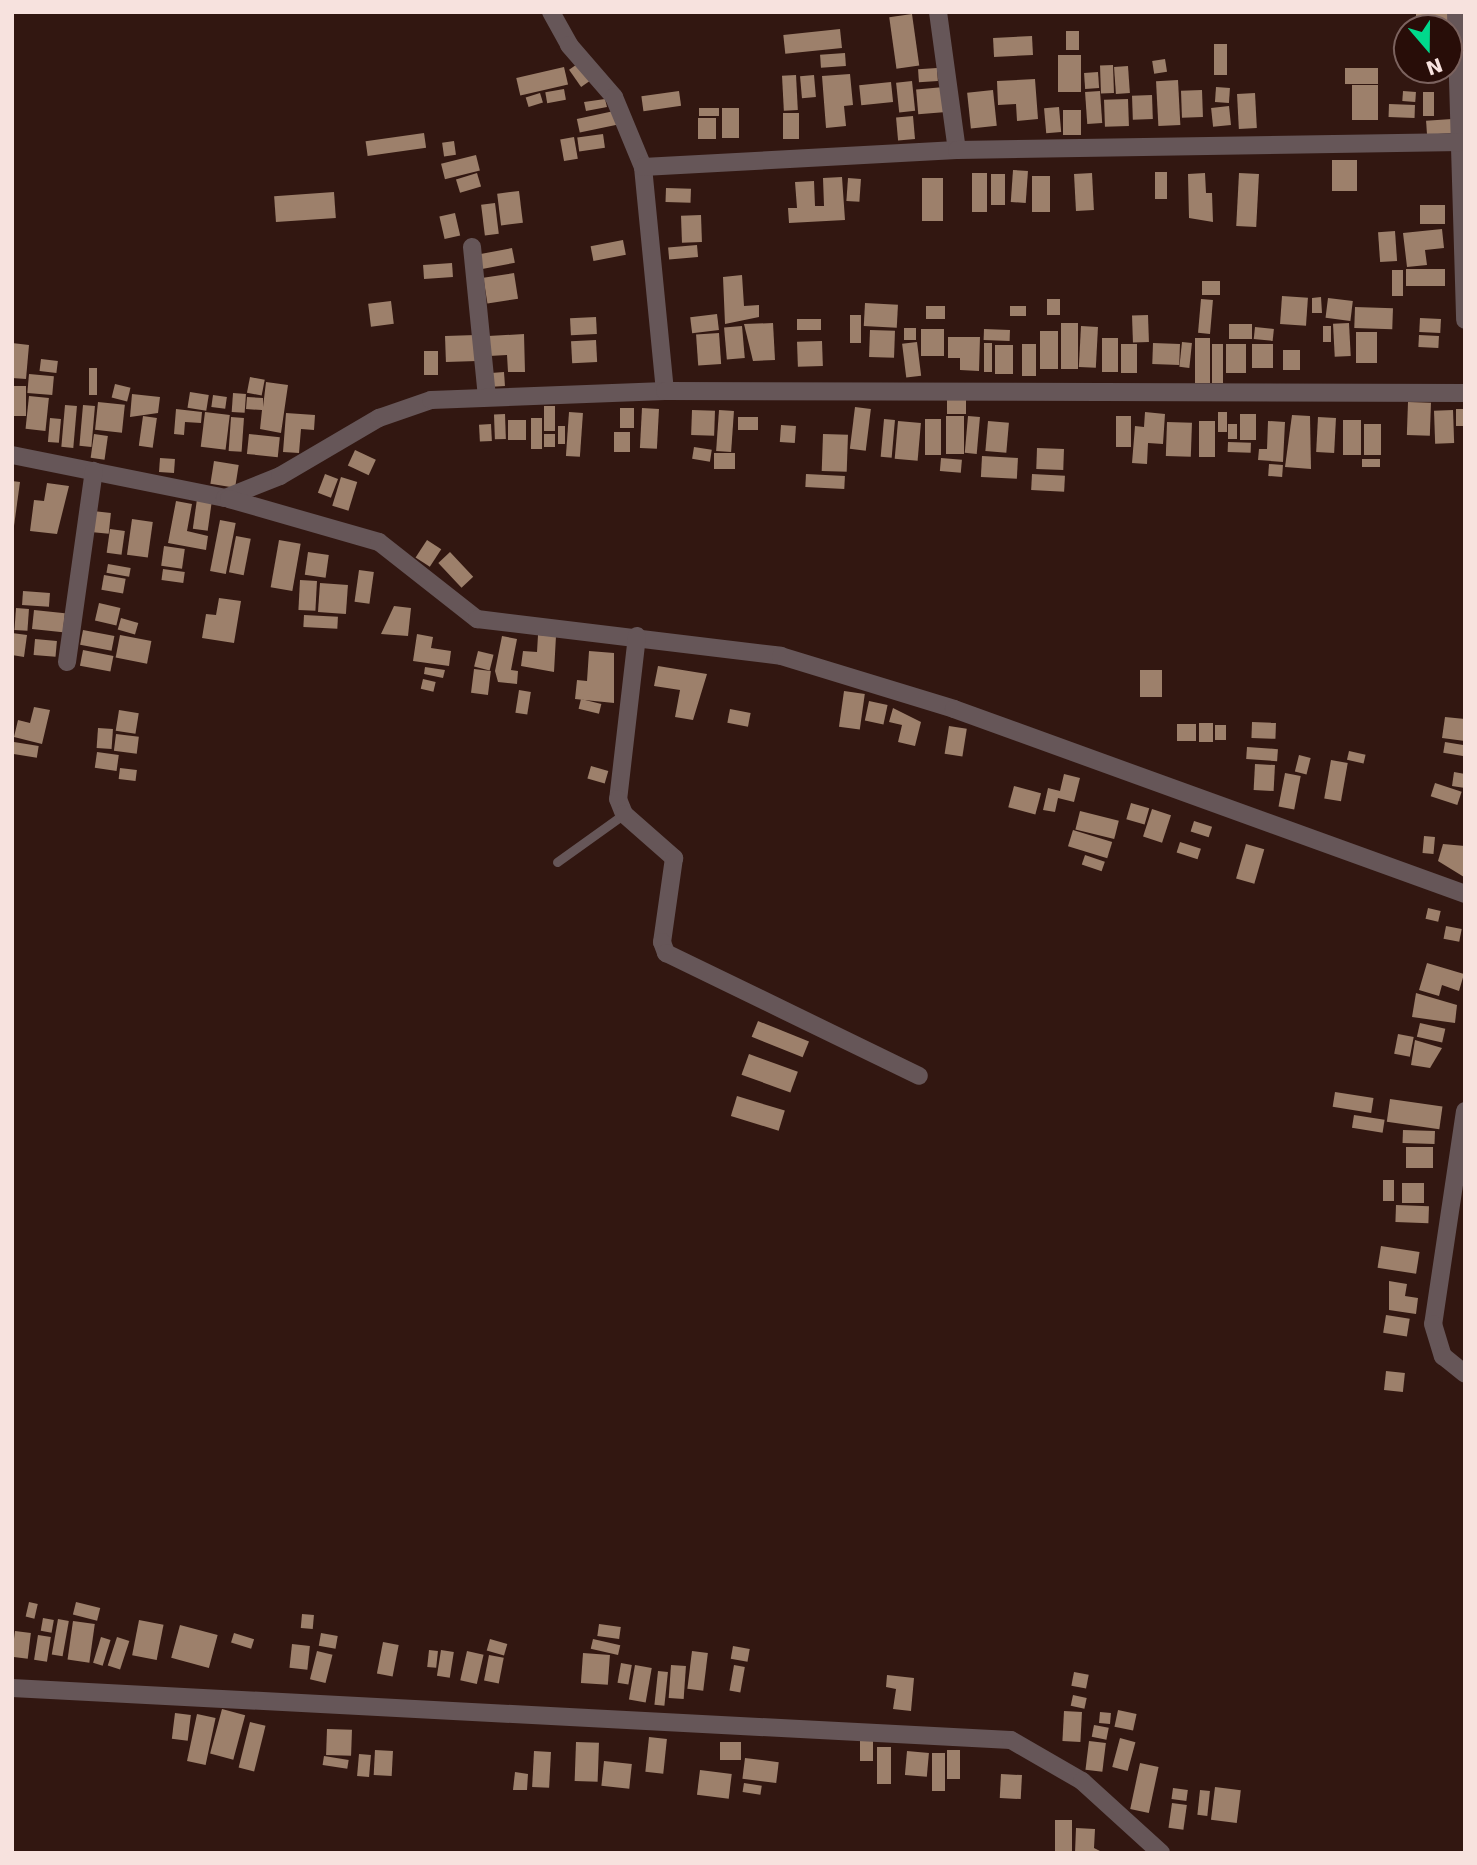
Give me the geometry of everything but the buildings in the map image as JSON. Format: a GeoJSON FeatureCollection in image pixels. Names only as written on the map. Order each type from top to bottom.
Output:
{"type":"FeatureCollection","features":[{"type":"Feature","properties":{"kind":"street"},"geometry":{"type":"LineString","coordinates":[[551,12],[569,46],[614,97],[643,167],[665,391]]}},
{"type":"Feature","properties":{"kind":"street"},"geometry":{"type":"LineString","coordinates":[[938,12],[957,150]]}},
{"type":"Feature","properties":{"kind":"street"},"geometry":{"type":"LineString","coordinates":[[1456,12],[1463,116],[1461,142],[1465,320]]}},
{"type":"Feature","properties":{"kind":"street"},"geometry":{"type":"LineString","coordinates":[[643,167],[957,150],[1461,142]]}},
{"type":"Feature","properties":{"kind":"street"},"geometry":{"type":"LineString","coordinates":[[472,247],[487,396]]}},
{"type":"Feature","properties":{"kind":"street"},"geometry":{"type":"LineString","coordinates":[[225,498],[252,490],[407,406],[487,396],[665,391],[1465,393]]}},
{"type":"Feature","properties":{"kind":"street"},"geometry":{"type":"LineString","coordinates":[[12,456],[225,498],[379,542],[477,619],[637,636],[781,656],[954,709],[1465,894]]}},
{"type":"Feature","properties":{"kind":"street"},"geometry":{"type":"LineString","coordinates":[[67,662],[94,471]]}},
{"type":"Feature","properties":{"kind":"street"},"geometry":{"type":"LineString","coordinates":[[637,636],[618,799],[624,814],[674,858],[662,942],[666,953],[919,1076]]}},
{"type":"Feature","properties":{"kind":"street"},"geometry":{"type":"LineString","coordinates":[[1465,1111],[1433,1324],[1443,1356],[1465,1374]]}},
{"type":"Feature","properties":{"kind":"street"},"geometry":{"type":"LineString","coordinates":[[12,1688],[1011,1740],[1082,1781],[1161,1853]]}},
{"type":"Feature","properties":{"kind":"lane"},"geometry":{"type":"LineString","coordinates":[[558,862],[624,814]]}}]}
